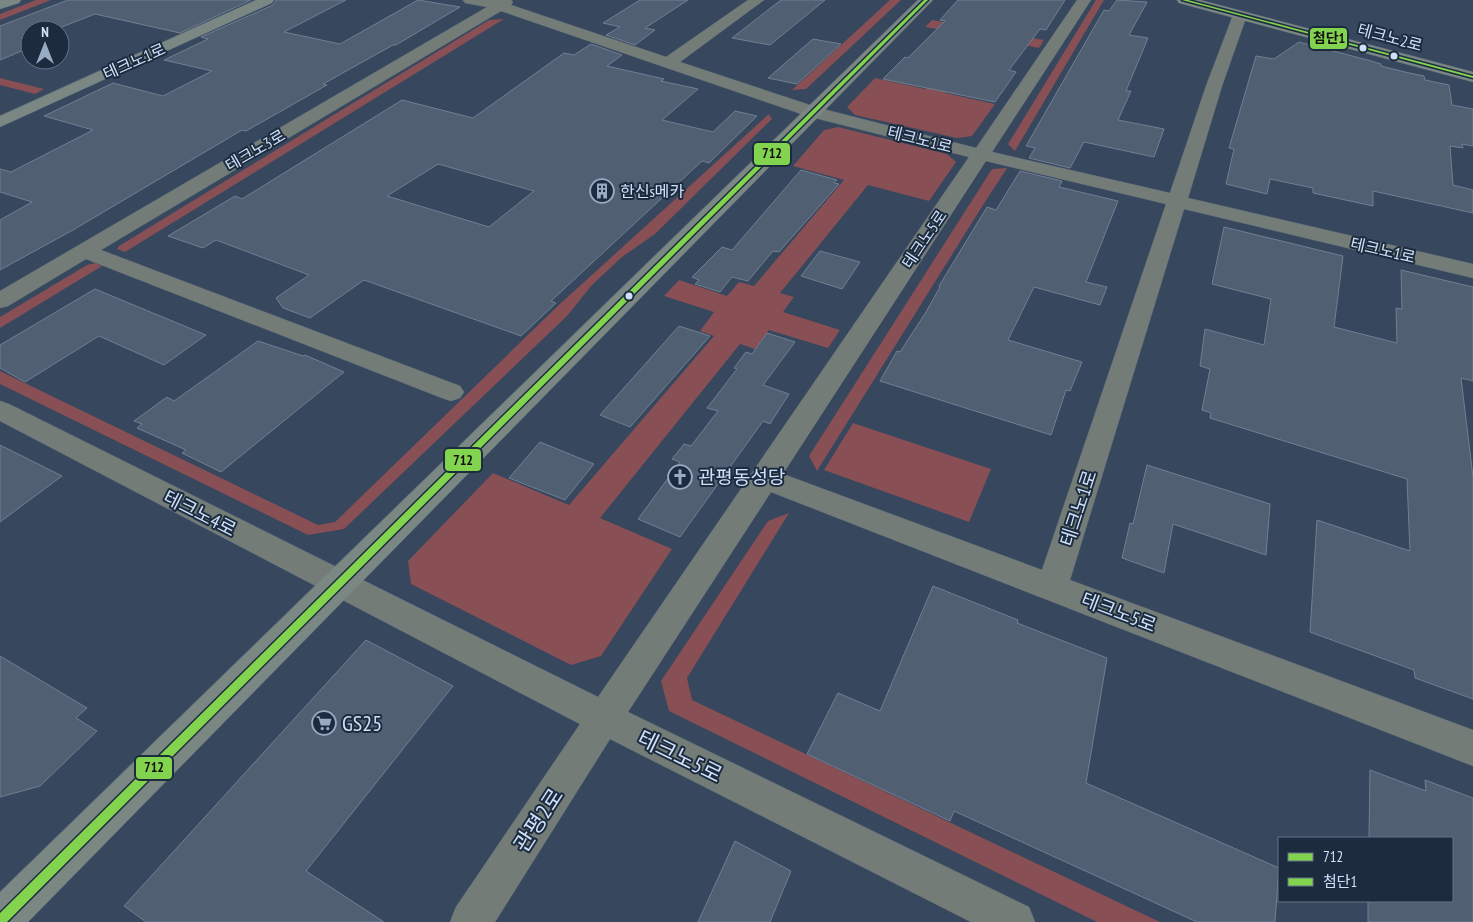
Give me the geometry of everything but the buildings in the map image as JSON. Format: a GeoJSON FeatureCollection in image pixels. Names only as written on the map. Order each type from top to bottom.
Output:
{"type":"FeatureCollection","features":[{"type":"Feature","properties":{"kind":"main road"},"geometry":{"type":"LineString","coordinates":[[0,5],[14,0]]}},
{"type":"Feature","properties":{"kind":"main road","name":"테크노1로"},"geometry":{"type":"LineString","coordinates":[[0,122],[267,0]]}},
{"type":"Feature","properties":{"kind":"main road"},"geometry":{"type":"LineString","coordinates":[[0,921],[926,0]]}},
{"type":"Feature","properties":{"kind":"main road","name":"테크노2로"},"geometry":{"type":"LineString","coordinates":[[1184,0],[1473,77]]}},
{"type":"Feature","properties":{"kind":"street","name":"테크노1로"},"geometry":{"type":"LineString","coordinates":[[470,0],[504,3],[813,112],[980,154],[1473,271]]}},
{"type":"Feature","properties":{"kind":"street"},"geometry":{"type":"LineString","coordinates":[[669,62],[757,0]]}},
{"type":"Feature","properties":{"kind":"street","name":"테크노5로"},"geometry":{"type":"LineString","coordinates":[[1014,922],[604,718],[1084,0]]}},
{"type":"Feature","properties":{"kind":"street","name":"테크노3로"},"geometry":{"type":"LineString","coordinates":[[0,301],[504,3]]}},
{"type":"Feature","properties":{"kind":"street","name":"테크노1로"},"geometry":{"type":"LineString","coordinates":[[1052,587],[1176,201],[1240,15]]}},
{"type":"Feature","properties":{"kind":"street"},"geometry":{"type":"LineString","coordinates":[[84,251],[451,392]]}},
{"type":"Feature","properties":{"kind":"street","name":"테크노4로"},"geometry":{"type":"LineString","coordinates":[[0,410],[604,718]]}},
{"type":"Feature","properties":{"kind":"street","name":"테크노5로"},"geometry":{"type":"LineString","coordinates":[[765,478],[1473,748]]}},
{"type":"Feature","properties":{"kind":"street","name":"관평2로"},"geometry":{"type":"LineString","coordinates":[[471,922],[604,718]]}},
{"type":"Feature","properties":{"kind":"shaded area"},"geometry":{"type":"Polygon","coordinates":[[[36,0],[51,0],[0,20],[0,14],[36,0]]]}},
{"type":"Feature","properties":{"kind":"shaded area"},"geometry":{"type":"Polygon","coordinates":[[[890,0],[901,0],[806,89],[792,90],[890,0]]]}},
{"type":"Feature","properties":{"kind":"shaded area"},"geometry":{"type":"Polygon","coordinates":[[[1096,0],[1104,0],[1015,151],[1008,144],[1096,0]]]}},
{"type":"Feature","properties":{"kind":"shaded area"},"geometry":{"type":"Polygon","coordinates":[[[504,19],[125,252],[117,249],[119,246],[489,20],[504,19]]]}},
{"type":"Feature","properties":{"kind":"shaded area"},"geometry":{"type":"Polygon","coordinates":[[[932,20],[1044,40],[1039,48],[999,40],[982,45],[945,93],[995,104],[972,136],[957,138],[855,115],[847,107],[875,78],[925,89],[964,43],[960,33],[925,27],[932,20]]]}},
{"type":"Feature","properties":{"kind":"shaded area"},"geometry":{"type":"Polygon","coordinates":[[[0,78],[44,89],[35,94],[0,85],[0,78]]]}},
{"type":"Feature","properties":{"kind":"shaded area"},"geometry":{"type":"Polygon","coordinates":[[[769,114],[772,119],[655,234],[622,257],[592,285],[567,316],[344,529],[308,535],[0,384],[0,371],[318,525],[335,522],[561,303],[769,114]]]}},
{"type":"Feature","properties":{"kind":"shaded area"},"geometry":{"type":"Polygon","coordinates":[[[838,127],[947,154],[956,162],[929,201],[868,185],[780,293],[794,297],[783,312],[840,330],[828,348],[769,330],[755,349],[740,344],[600,518],[672,549],[601,656],[571,665],[411,584],[408,561],[493,473],[569,505],[714,336],[700,331],[714,312],[664,296],[679,280],[727,296],[739,282],[754,286],[844,180],[793,166],[824,130],[838,127]]]}},
{"type":"Feature","properties":{"kind":"shaded area"},"geometry":{"type":"Polygon","coordinates":[[[1007,168],[817,471],[809,456],[992,169],[1007,168]]]}},
{"type":"Feature","properties":{"kind":"shaded area"},"geometry":{"type":"Polygon","coordinates":[[[95,263],[102,266],[0,328],[0,317],[87,265],[95,263]]]}},
{"type":"Feature","properties":{"kind":"shaded area"},"geometry":{"type":"Polygon","coordinates":[[[853,423],[991,469],[969,522],[824,470],[853,423]]]}},
{"type":"Feature","properties":{"kind":"shaded area"},"geometry":{"type":"Polygon","coordinates":[[[789,513],[687,678],[692,700],[1160,922],[1097,922],[669,711],[661,681],[768,521],[789,513]]]}},
{"type":"Feature","properties":{"kind":"transit line","name":"712"},"geometry":{"type":"LineString","coordinates":[[0,921],[926,0]]}},
{"type":"Feature","properties":{"kind":"transit line","name":"첨단1"},"geometry":{"type":"LineString","coordinates":[[1184,0],[1473,77]]}},
{"type":"Feature","properties":{"kind":"place","name":"한신s메카"},"geometry":{"type":"Point","coordinates":[602,191]}},
{"type":"Feature","properties":{"kind":"place","name":"관평동성당"},"geometry":{"type":"Point","coordinates":[680,477]}},
{"type":"Feature","properties":{"kind":"place","name":"GS25"},"geometry":{"type":"Point","coordinates":[324,723]}}]}
